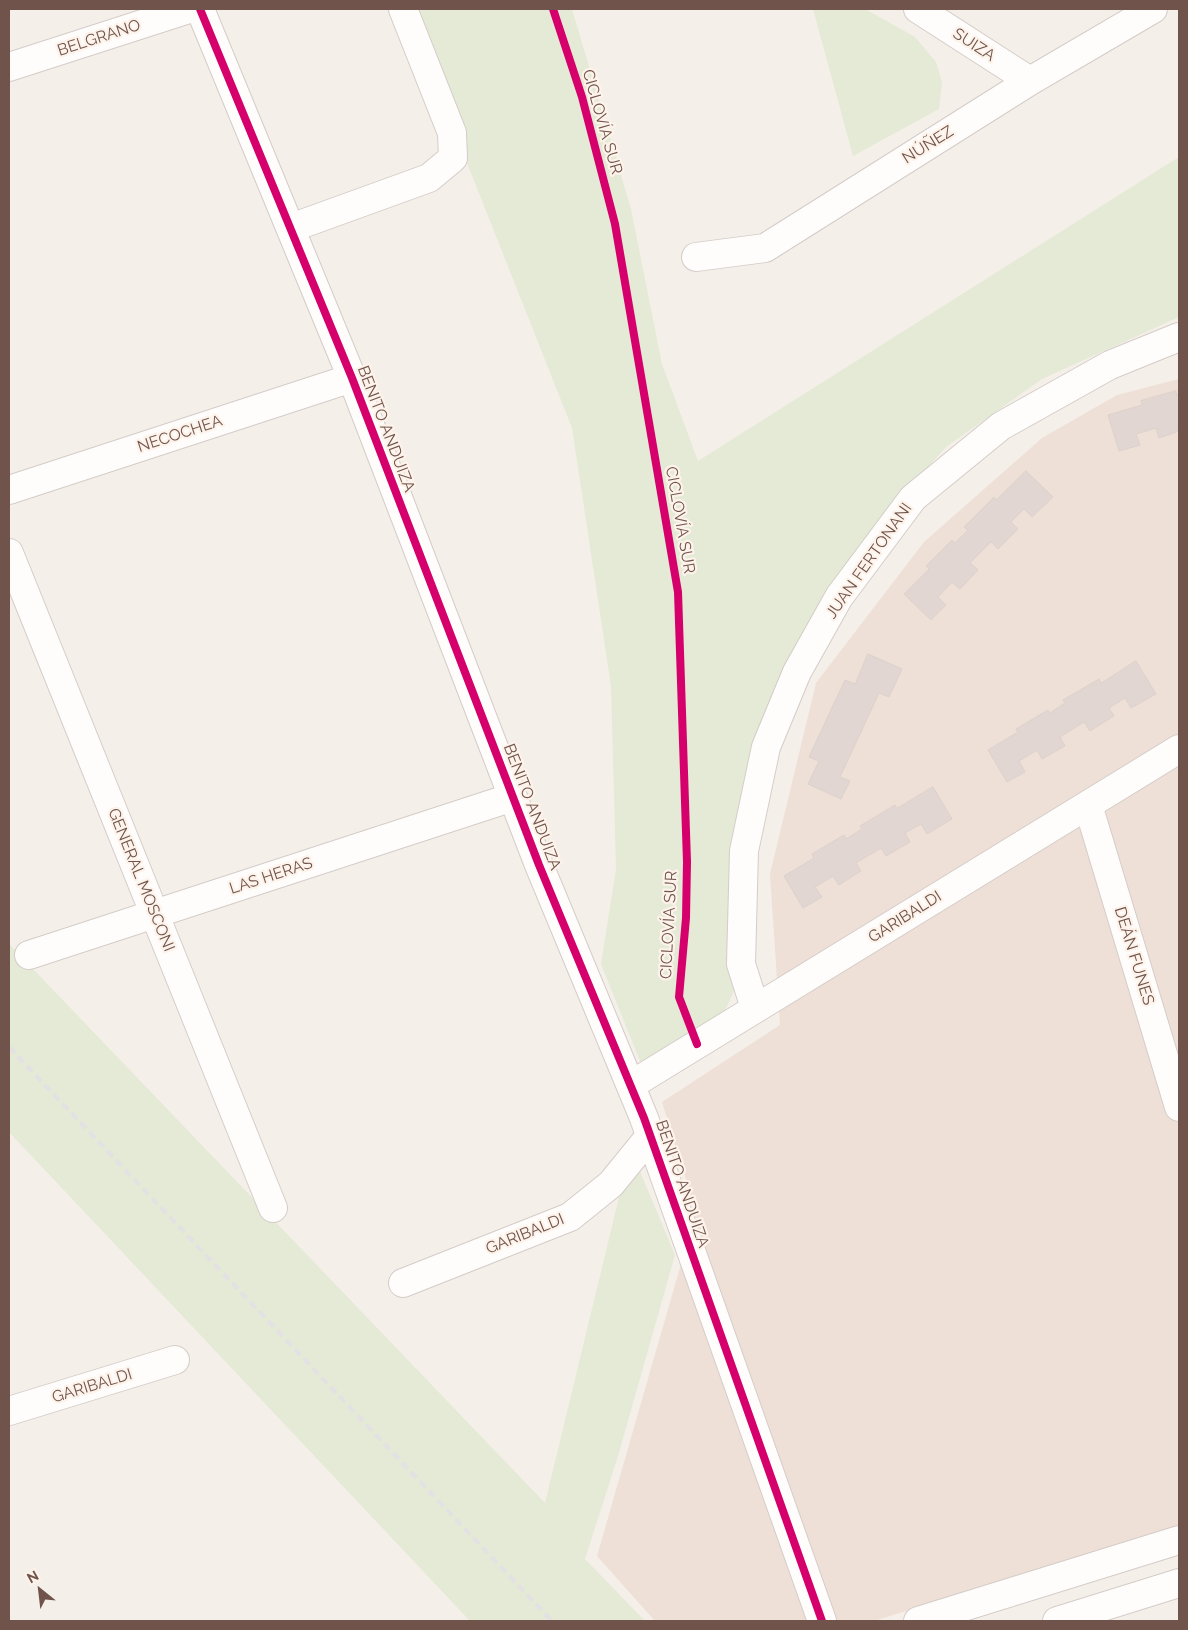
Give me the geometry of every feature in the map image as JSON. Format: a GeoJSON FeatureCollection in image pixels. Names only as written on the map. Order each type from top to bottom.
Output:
{"type":"FeatureCollection","features":[{"type":"Feature","properties":{"kind":"street","name":"BELGRANO"},"geometry":{"type":"LineString","coordinates":[[9,67],[188,9]]}},
{"type":"Feature","properties":{"kind":"street","name":"BENITO ANDUIZA"},"geometry":{"type":"LineString","coordinates":[[200,9],[352,378],[513,797],[631,1085],[822,1621]]}},
{"type":"Feature","properties":{"kind":"street"},"geometry":{"type":"LineString","coordinates":[[291,228],[429,178],[453,158],[452,133],[404,9]]}},
{"type":"Feature","properties":{"kind":"street","name":"SUIZA"},"geometry":{"type":"LineString","coordinates":[[918,9],[1030,81]]}},
{"type":"Feature","properties":{"kind":"street","name":"NÚÑEZ"},"geometry":{"type":"LineString","coordinates":[[696,257],[766,248],[1030,81],[1152,9]]}},
{"type":"Feature","properties":{"kind":"street","name":"JUAN FERTONANI"},"geometry":{"type":"LineString","coordinates":[[756,1008],[741,964],[744,851],[766,746],[797,672],[839,597],[913,498],[1001,426],[1110,365],[1179,337]]}},
{"type":"Feature","properties":{"kind":"street","name":"NECOCHEA"},"geometry":{"type":"LineString","coordinates":[[9,490],[352,378]]}},
{"type":"Feature","properties":{"kind":"street","name":"GENERAL MOSCONI"},"geometry":{"type":"LineString","coordinates":[[9,553],[273,1208]]}},
{"type":"Feature","properties":{"kind":"street","name":"GARIBALDI"},"geometry":{"type":"LineString","coordinates":[[631,1085],[1179,748]]}},
{"type":"Feature","properties":{"kind":"street","name":"LAS HERAS"},"geometry":{"type":"LineString","coordinates":[[28,955],[513,797]]}},
{"type":"Feature","properties":{"kind":"street","name":"DEÁN FUNES"},"geometry":{"type":"LineString","coordinates":[[1088,805],[1179,1107]]}},
{"type":"Feature","properties":{"kind":"street","name":"GARIBALDI"},"geometry":{"type":"LineString","coordinates":[[403,1283],[570,1217],[611,1184],[650,1136]]}},
{"type":"Feature","properties":{"kind":"street","name":"GARIBALDI"},"geometry":{"type":"LineString","coordinates":[[9,1411],[175,1360]]}},
{"type":"Feature","properties":{"kind":"street"},"geometry":{"type":"LineString","coordinates":[[918,1621],[1179,1540]]}},
{"type":"Feature","properties":{"kind":"street"},"geometry":{"type":"LineString","coordinates":[[1057,1621],[1179,1584]]}},
{"type":"Feature","properties":{"kind":"shaded area"},"geometry":{"type":"Polygon","coordinates":[[[1179,379],[1179,1526],[874,1621],[655,1621],[597,1556],[696,1212],[662,1102],[780,1025],[770,874],[816,683],[924,542],[1042,438],[1117,395],[1179,379]]]}},
{"type":"Feature","properties":{"kind":"green space"},"geometry":{"type":"Polygon","coordinates":[[[406,9],[572,9],[631,209],[662,364],[698,461],[1179,157],[1179,317],[1042,379],[946,447],[880,520],[779,694],[737,984],[725,1011],[642,1066],[601,964],[616,869],[611,686],[572,428],[406,9]]]}},
{"type":"Feature","properties":{"kind":"green space"},"geometry":{"type":"Polygon","coordinates":[[[813,9],[865,9],[915,37],[936,62],[942,82],[939,109],[853,156],[813,9]]]}},
{"type":"Feature","properties":{"kind":"green space"},"geometry":{"type":"Polygon","coordinates":[[[9,944],[545,1503],[621,1189],[639,1169],[675,1255],[618,1456],[585,1559],[645,1621],[470,1621],[9,1132],[9,944]]]}},
{"type":"Feature","properties":{"kind":"building"},"geometry":{"type":"Polygon","coordinates":[[[1176,391],[1177,395],[1179,394],[1179,431],[1159,438],[1156,428],[1136,434],[1140,445],[1119,451],[1108,415],[1142,405],[1141,401],[1176,391]]]}},
{"type":"Feature","properties":{"kind":"building"},"geometry":{"type":"Polygon","coordinates":[[[1026,471],[1053,497],[1032,517],[1024,509],[1011,522],[1018,529],[998,549],[991,542],[970,563],[978,570],[960,589],[952,582],[938,597],[946,605],[931,620],[904,594],[929,569],[926,566],[952,540],[955,543],[968,530],[964,527],[994,497],[996,500],[1026,471]]]}},
{"type":"Feature","properties":{"kind":"building"},"geometry":{"type":"Polygon","coordinates":[[[868,654],[902,669],[889,697],[879,693],[840,777],[850,781],[841,799],[808,784],[819,761],[809,757],[845,680],[855,684],[868,654]]]}},
{"type":"Feature","properties":{"kind":"building"},"geometry":{"type":"Polygon","coordinates":[[[1136,661],[1156,694],[1131,708],[1125,698],[1109,708],[1114,716],[1090,731],[1084,722],[1060,737],[1065,746],[1042,759],[1037,750],[1019,761],[1025,772],[1007,782],[988,750],[1018,732],[1016,729],[1048,710],[1050,713],[1065,703],[1063,700],[1099,679],[1101,683],[1136,661]]]}},
{"type":"Feature","properties":{"kind":"building"},"geometry":{"type":"Polygon","coordinates":[[[933,787],[952,819],[927,834],[921,824],[905,833],[910,842],[886,856],[881,848],[856,863],[861,871],[839,885],[833,876],[815,887],[822,897],[803,908],[784,876],[814,858],[812,854],[844,835],[846,839],[862,829],[860,826],[895,805],[897,808],[933,787]]]}},
{"type":"Feature","properties":{"kind":"railway"},"geometry":{"type":"LineString","coordinates":[[9,1047],[552,1621]]}},
{"type":"Feature","properties":{"kind":"cycle path"},"geometry":{"type":"LineString","coordinates":[[200,9],[352,378],[539,865],[644,1118],[822,1621]]}},
{"type":"Feature","properties":{"kind":"cycle path","name":"CICLOVÍA SUR"},"geometry":{"type":"LineString","coordinates":[[553,9],[582,97],[615,224],[678,592],[687,862],[686,918],[679,997],[697,1044]]}}]}
